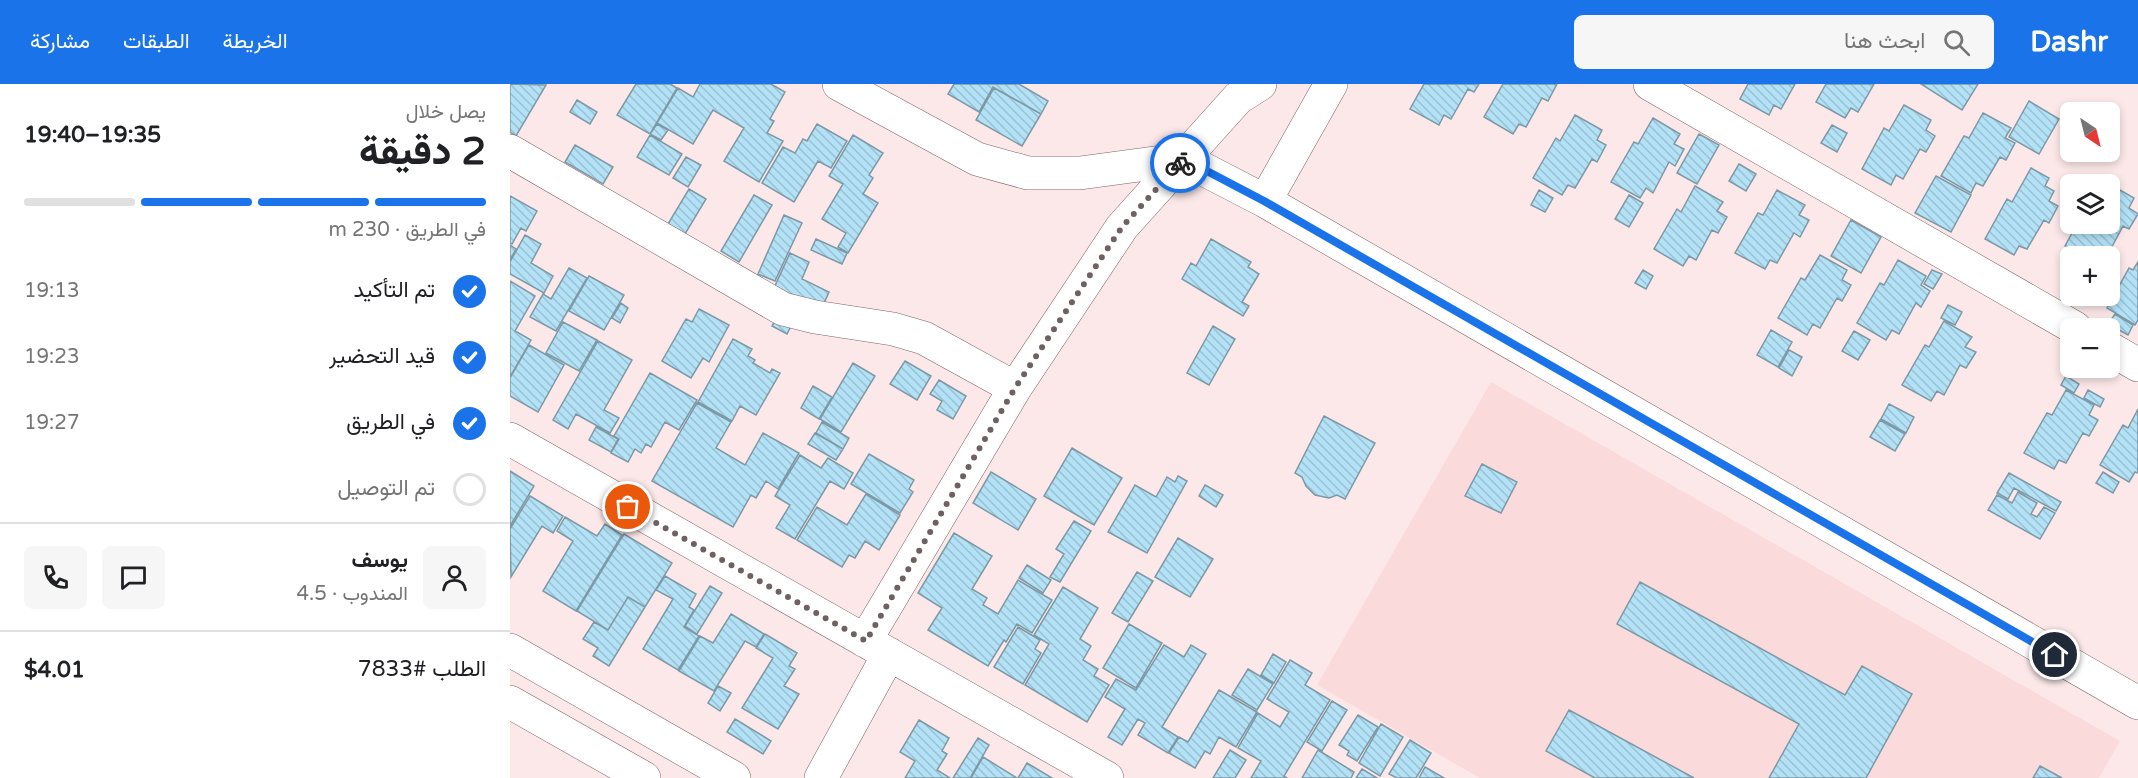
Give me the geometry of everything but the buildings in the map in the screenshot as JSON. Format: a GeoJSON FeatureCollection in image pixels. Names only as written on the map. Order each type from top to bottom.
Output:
{"type":"FeatureCollection","features":[{"type":"Feature","properties":{"kind":"street"},"geometry":{"type":"LineString","coordinates":[[839,84],[977,159],[1028,173],[1080,173],[1184,159],[1264,201],[2138,702]]}},
{"type":"Feature","properties":{"kind":"street"},"geometry":{"type":"LineString","coordinates":[[1264,201],[1331,84]]}},
{"type":"Feature","properties":{"kind":"street"},"geometry":{"type":"LineString","coordinates":[[1650,84],[2060,319]]}},
{"type":"Feature","properties":{"kind":"street"},"geometry":{"type":"LineString","coordinates":[[821,778],[877,648],[1015,388],[1122,227],[1184,159],[1242,89]]}},
{"type":"Feature","properties":{"kind":"street"},"geometry":{"type":"LineString","coordinates":[[510,151],[783,309],[815,317],[893,329],[924,338],[1015,388]]}},
{"type":"Feature","properties":{"kind":"street"},"geometry":{"type":"LineString","coordinates":[[2120,354],[2138,364]]}},
{"type":"Feature","properties":{"kind":"street"},"geometry":{"type":"LineString","coordinates":[[510,440],[1107,778]]}},
{"type":"Feature","properties":{"kind":"street"},"geometry":{"type":"LineString","coordinates":[[510,650],[734,778]]}},
{"type":"Feature","properties":{"kind":"street"},"geometry":{"type":"LineString","coordinates":[[510,702],[644,778]]}},
{"type":"Feature","properties":{"kind":"shaded area"},"geometry":{"type":"Polygon","coordinates":[[[1491,382],[2120,741],[2099,778],[1480,778],[1317,685],[1491,382]]]}},
{"type":"Feature","properties":{"kind":"way so far"},"geometry":{"type":"LineString","coordinates":[[628,507],[866,641],[1015,388],[1122,227],[1180,163]]}},
{"type":"Feature","properties":{"kind":"route"},"geometry":{"type":"LineString","coordinates":[[1180,163],[1184,159],[1264,201],[2055,655]]}}]}
